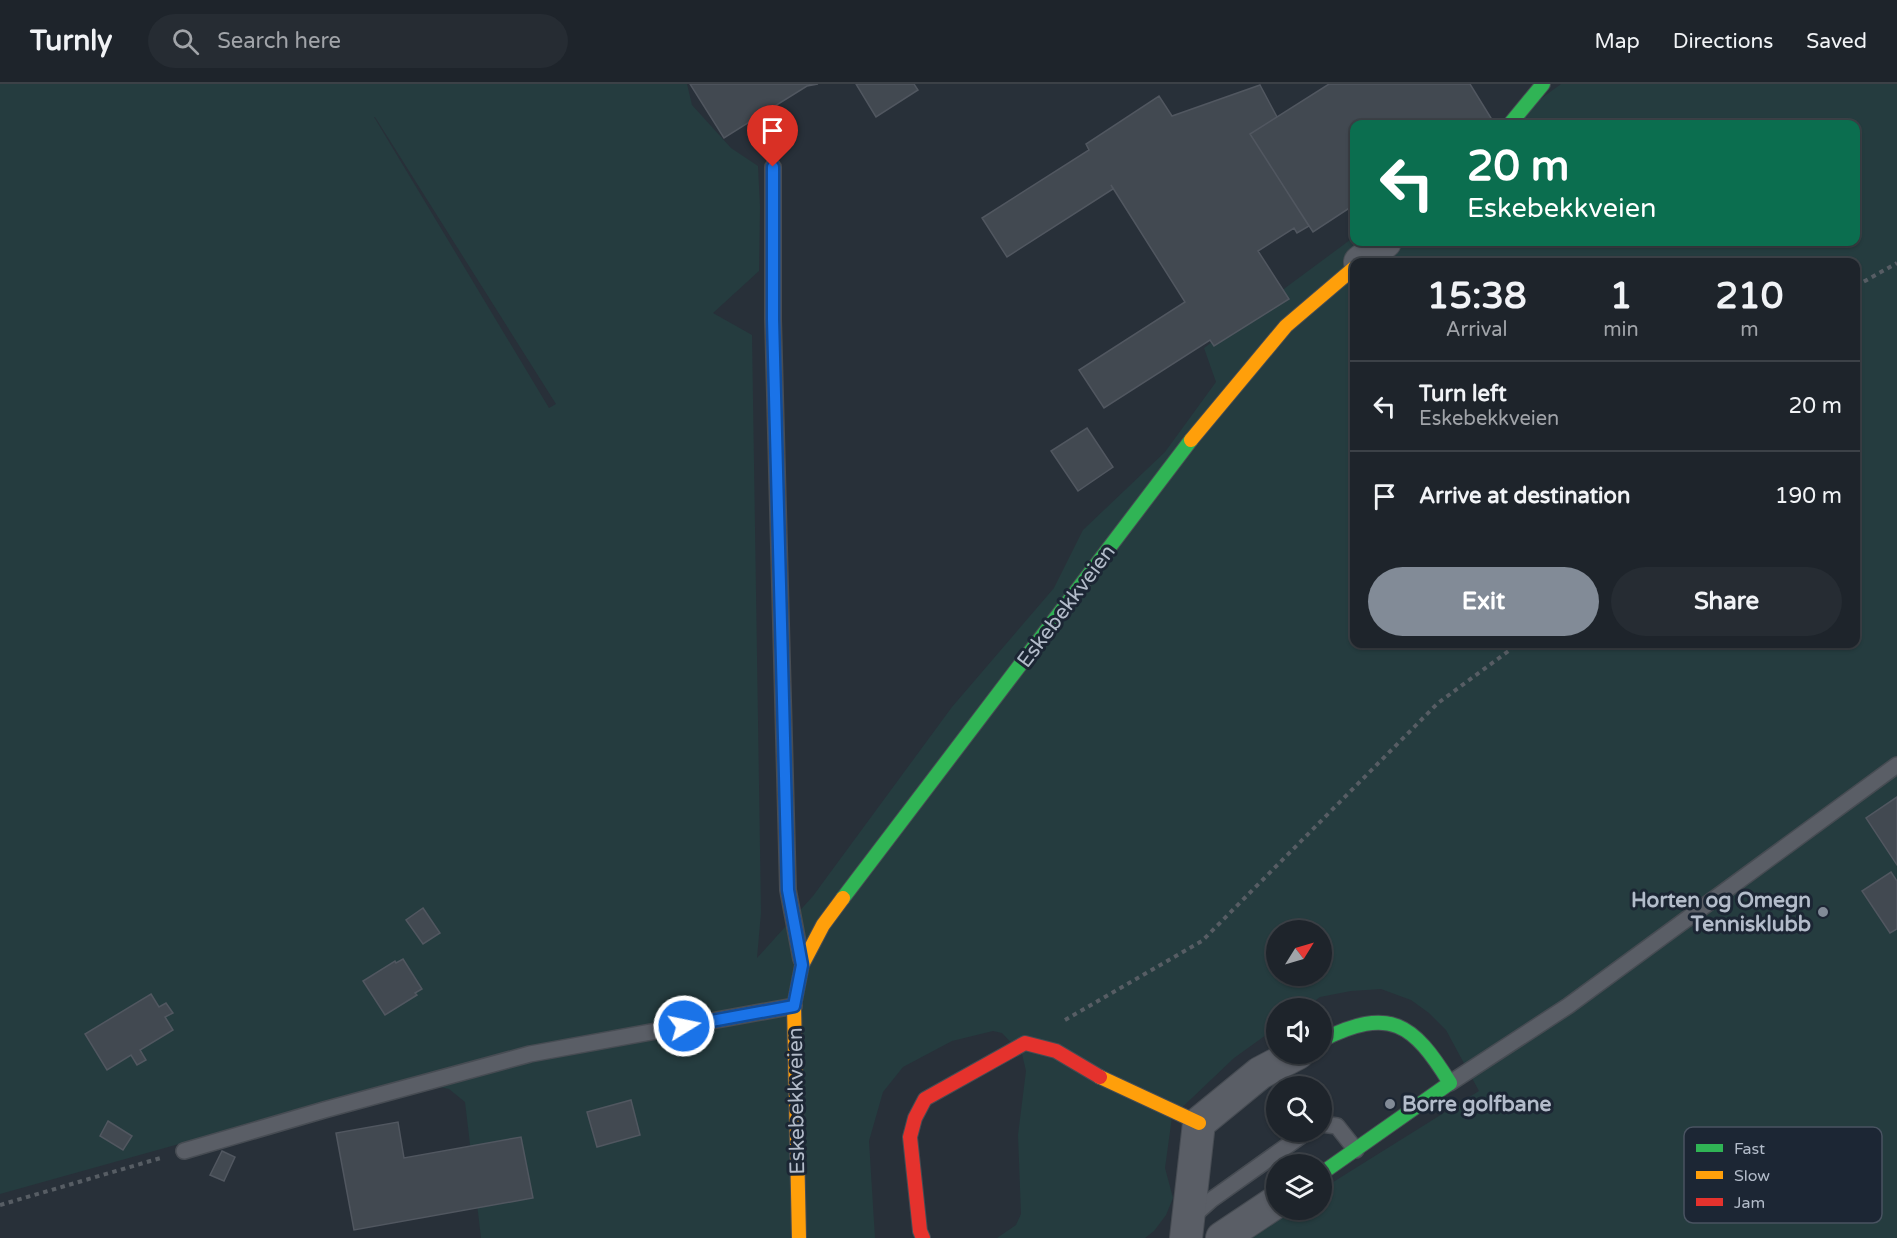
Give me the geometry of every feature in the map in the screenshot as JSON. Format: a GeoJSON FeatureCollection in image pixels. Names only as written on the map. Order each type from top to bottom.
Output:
{"type":"FeatureCollection","features":[{"type":"Feature","properties":{"kind":"street"},"geometry":{"type":"LineString","coordinates":[[1513,120],[1543,84]]}},
{"type":"Feature","properties":{"kind":"street"},"geometry":{"type":"LineString","coordinates":[[1365,258],[1380,246]]}},
{"type":"Feature","properties":{"kind":"street","name":"Eskebekkveien"},"geometry":{"type":"LineString","coordinates":[[799,1238],[794,1006],[802,965],[823,925],[1194,437],[1286,326],[1350,271]]}},
{"type":"Feature","properties":{"kind":"street"},"geometry":{"type":"LineString","coordinates":[[1332,1035],[1344,1028],[1360,1024],[1400,1024],[1424,1043],[1450,1083],[1332,1166]]}},
{"type":"Feature","properties":{"kind":"street"},"geometry":{"type":"LineString","coordinates":[[923,1238],[920,1231],[910,1137],[915,1118],[925,1099],[1025,1043],[1056,1051],[1101,1078],[1199,1123]]}},
{"type":"Feature","properties":{"kind":"street"},"geometry":{"type":"LineString","coordinates":[[1187,1229],[1199,1123],[1260,1074],[1278,1064]]}},
{"type":"Feature","properties":{"kind":"street"},"geometry":{"type":"LineString","coordinates":[[1222,1238],[1266,1209]]}},
{"type":"Feature","properties":{"kind":"lane","name":"Eskebekkveien"},"geometry":{"type":"LineString","coordinates":[[773,167],[773,319],[788,890],[802,965]]}},
{"type":"Feature","properties":{"kind":"lane"},"geometry":{"type":"LineString","coordinates":[[1450,1083],[1568,1006],[1897,765]]}},
{"type":"Feature","properties":{"kind":"lane"},"geometry":{"type":"LineString","coordinates":[[184,1151],[530,1054],[794,1006]]}},
{"type":"Feature","properties":{"kind":"lane"},"geometry":{"type":"LineString","coordinates":[[1332,1125],[1337,1126],[1356,1150]]}},
{"type":"Feature","properties":{"kind":"lane"},"geometry":{"type":"LineString","coordinates":[[1187,1229],[1211,1200],[1293,1142]]}},
{"type":"Feature","properties":{"kind":"path"},"geometry":{"type":"LineString","coordinates":[[1860,284],[1897,263]]}},
{"type":"Feature","properties":{"kind":"path"},"geometry":{"type":"LineString","coordinates":[[1025,1043],[1202,941],[1438,703],[1513,648]]}},
{"type":"Feature","properties":{"kind":"path"},"geometry":{"type":"LineString","coordinates":[[0,1205],[184,1151]]}},
{"type":"Feature","properties":{"kind":"green space"},"geometry":{"type":"Polygon","coordinates":[[[0,84],[687,84],[692,105],[731,148],[758,166],[759,271],[713,313],[752,335],[761,913],[757,958],[813,896],[952,707],[1054,588],[1083,530],[1165,452],[1216,382],[1204,348],[1350,240],[1350,246],[1860,246],[1860,120],[1512,120],[1561,84],[1897,84],[1897,1238],[1248,1238],[1275,1220],[1332,1220],[1332,1183],[1479,1091],[1446,1030],[1429,1013],[1411,1000],[1381,989],[1351,991],[1319,998],[1266,998],[1266,1035],[1234,1058],[1172,1117],[1165,1168],[1173,1198],[1166,1215],[1154,1231],[1145,1238],[997,1238],[1016,1225],[1021,1214],[1018,1135],[1026,1071],[1022,1054],[1002,1033],[993,1031],[952,1041],[903,1067],[883,1092],[869,1141],[875,1238],[481,1238],[465,1102],[449,1089],[408,1080],[0,1194],[0,84]],[[374,117],[549,408],[556,404],[375,117],[374,117]]]}},
{"type":"Feature","properties":{"kind":"building"},"geometry":{"type":"Polygon","coordinates":[[[690,84],[818,84],[807,86],[724,138],[690,84]]]}},
{"type":"Feature","properties":{"kind":"building"},"geometry":{"type":"Polygon","coordinates":[[[856,84],[914,84],[918,90],[876,117],[856,84]]]}},
{"type":"Feature","properties":{"kind":"building"},"geometry":{"type":"Polygon","coordinates":[[[1329,84],[1470,84],[1491,118],[1488,120],[1350,120],[1350,208],[1313,232],[1250,134],[1329,84]]]}},
{"type":"Feature","properties":{"kind":"building"},"geometry":{"type":"Polygon","coordinates":[[[1260,85],[1277,117],[1250,134],[1309,226],[1297,233],[1294,228],[1258,251],[1289,299],[1214,346],[1210,340],[1104,408],[1079,370],[1185,302],[1111,185],[1113,189],[1007,257],[982,218],[1089,150],[1086,144],[1159,96],[1172,116],[1260,85]]]}},
{"type":"Feature","properties":{"kind":"building"},"geometry":{"type":"Polygon","coordinates":[[[1087,428],[1113,467],[1078,491],[1051,451],[1087,428]]]}},
{"type":"Feature","properties":{"kind":"building"},"geometry":{"type":"Polygon","coordinates":[[[1897,797],[1897,865],[1866,818],[1897,797]]]}},
{"type":"Feature","properties":{"kind":"building"},"geometry":{"type":"Polygon","coordinates":[[[1891,872],[1897,881],[1897,929],[1890,933],[1862,891],[1891,872]]]}},
{"type":"Feature","properties":{"kind":"building"},"geometry":{"type":"Polygon","coordinates":[[[423,908],[440,933],[423,944],[406,920],[423,908]]]}},
{"type":"Feature","properties":{"kind":"building"},"geometry":{"type":"Polygon","coordinates":[[[403,959],[422,989],[415,993],[417,995],[385,1015],[363,981],[395,961],[396,963],[403,959]]]}},
{"type":"Feature","properties":{"kind":"building"},"geometry":{"type":"Polygon","coordinates":[[[151,994],[159,1007],[166,1003],[173,1013],[165,1017],[173,1030],[140,1050],[146,1060],[137,1065],[131,1055],[107,1070],[85,1034],[151,994]]]}},
{"type":"Feature","properties":{"kind":"building"},"geometry":{"type":"Polygon","coordinates":[[[631,1100],[640,1135],[597,1147],[587,1112],[631,1100]]]}},
{"type":"Feature","properties":{"kind":"building"},"geometry":{"type":"Polygon","coordinates":[[[108,1121],[132,1136],[123,1150],[100,1136],[108,1121]]]}},
{"type":"Feature","properties":{"kind":"building"},"geometry":{"type":"Polygon","coordinates":[[[398,1122],[404,1158],[521,1137],[533,1198],[354,1230],[336,1133],[398,1122]]]}},
{"type":"Feature","properties":{"kind":"building"},"geometry":{"type":"Polygon","coordinates":[[[222,1151],[235,1157],[224,1181],[210,1175],[222,1151]]]}},
{"type":"Feature","properties":{"kind":"traffic: fast"},"geometry":{"type":"LineString","coordinates":[[1513,120],[1543,84]]}},
{"type":"Feature","properties":{"kind":"traffic: fast"},"geometry":{"type":"LineString","coordinates":[[843,898],[1191,440]]}},
{"type":"Feature","properties":{"kind":"traffic: fast"},"geometry":{"type":"LineString","coordinates":[[1332,1036],[1365,1024],[1383,1023],[1398,1026],[1424,1046],[1450,1083],[1332,1166]]}},
{"type":"Feature","properties":{"kind":"traffic: slow"},"geometry":{"type":"LineString","coordinates":[[1191,440],[1286,326],[1350,271]]}},
{"type":"Feature","properties":{"kind":"traffic: slow"},"geometry":{"type":"LineString","coordinates":[[799,1238],[794,1006],[802,965],[823,925],[843,898]]}},
{"type":"Feature","properties":{"kind":"traffic: slow"},"geometry":{"type":"LineString","coordinates":[[1100,1077],[1199,1123]]}},
{"type":"Feature","properties":{"kind":"traffic: jam"},"geometry":{"type":"LineString","coordinates":[[923,1238],[920,1231],[910,1137],[915,1118],[925,1099],[1025,1043],[1056,1051],[1100,1077]]}},
{"type":"Feature","properties":{"kind":"place","name":"Horten og Omegn Tennisklubb"},"geometry":{"type":"Point","coordinates":[1823,912]}},
{"type":"Feature","properties":{"kind":"place","name":"Borre golfbane"},"geometry":{"type":"Point","coordinates":[1390,1104]}},
{"type":"Feature","properties":{"kind":"route"},"geometry":{"type":"LineString","coordinates":[[684,1026],[794,1006],[802,965],[788,890],[773,319],[773,167]]}}]}
